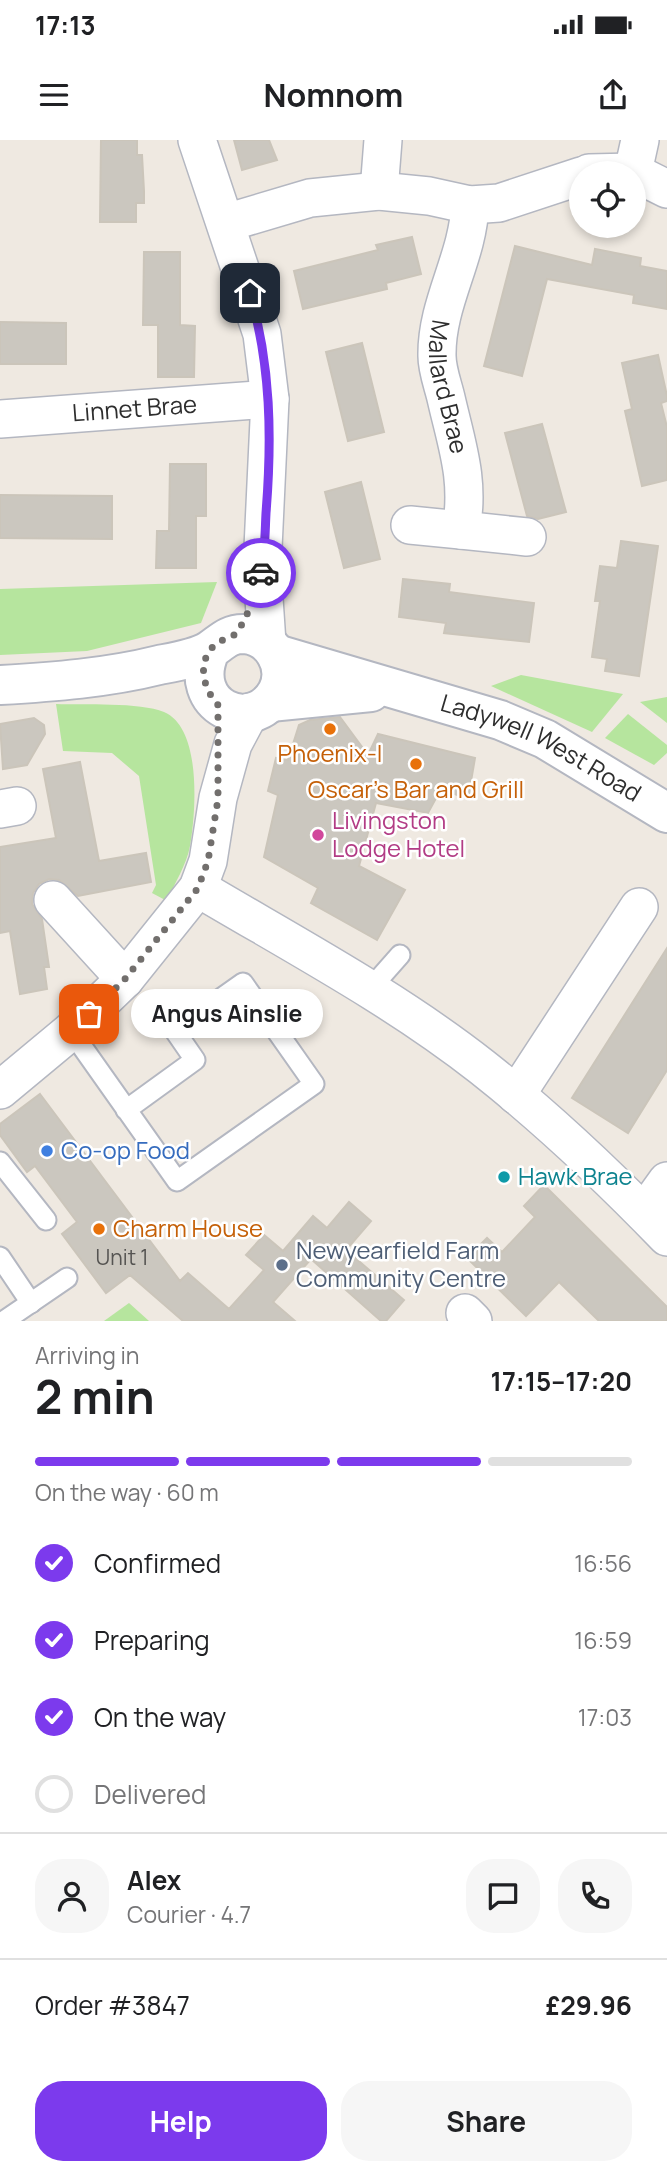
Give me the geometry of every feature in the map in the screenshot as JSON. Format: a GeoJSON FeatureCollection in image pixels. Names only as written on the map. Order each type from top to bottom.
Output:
{"type":"FeatureCollection","features":[{"type":"Feature","properties":{"kind":"street"},"geometry":{"type":"LineString","coordinates":[[197,140],[262,334],[270,399],[262,569],[251,603],[247,646]]}},
{"type":"Feature","properties":{"kind":"street"},"geometry":{"type":"LineString","coordinates":[[379,191],[383,140]]}},
{"type":"Feature","properties":{"kind":"street"},"geometry":{"type":"LineString","coordinates":[[636,156],[667,189]]}},
{"type":"Feature","properties":{"kind":"street"},"geometry":{"type":"LineString","coordinates":[[226,223],[310,198],[379,191],[429,196],[470,205],[499,203],[569,180]]}},
{"type":"Feature","properties":{"kind":"street","name":"Mallard Brae"},"geometry":{"type":"LineString","coordinates":[[461,530],[466,499],[460,455],[436,358],[442,307],[469,233],[470,205]]}},
{"type":"Feature","properties":{"kind":"street","name":"Linnet Brae"},"geometry":{"type":"LineString","coordinates":[[0,419],[270,399]]}},
{"type":"Feature","properties":{"kind":"street"},"geometry":{"type":"LineString","coordinates":[[410,525],[527,537]]}},
{"type":"Feature","properties":{"kind":"street"},"geometry":{"type":"LineString","coordinates":[[237,703],[203,680],[204,665],[247,646]]}},
{"type":"Feature","properties":{"kind":"street"},"geometry":{"type":"LineString","coordinates":[[237,703],[281,679],[247,646]]}},
{"type":"Feature","properties":{"kind":"street","name":"Ladywell West Road"},"geometry":{"type":"LineString","coordinates":[[0,685],[108,676],[247,646],[500,720],[545,739],[667,813]]}},
{"type":"Feature","properties":{"kind":"street","name":"Ladywell West Road"},"geometry":{"type":"LineString","coordinates":[[108,676],[237,703],[343,692],[408,691]]}},
{"type":"Feature","properties":{"kind":"street"},"geometry":{"type":"LineString","coordinates":[[0,1090],[71,1031],[125,979],[198,888],[208,861],[218,799],[233,744],[237,703]]}},
{"type":"Feature","properties":{"kind":"street"},"geometry":{"type":"LineString","coordinates":[[198,888],[370,989],[455,1048],[516,1095],[655,1225],[667,1181]]}},
{"type":"Feature","properties":{"kind":"street"},"geometry":{"type":"LineString","coordinates":[[53,900],[125,979]]}},
{"type":"Feature","properties":{"kind":"street"},"geometry":{"type":"LineString","coordinates":[[516,1095],[639,907]]}},
{"type":"Feature","properties":{"kind":"lane"},"geometry":{"type":"LineString","coordinates":[[370,989],[400,955]]}},
{"type":"Feature","properties":{"kind":"lane"},"geometry":{"type":"LineString","coordinates":[[71,1031],[126,1110],[177,1181],[314,1084],[243,983],[175,1031],[195,1060],[126,1110]]}},
{"type":"Feature","properties":{"kind":"lane"},"geometry":{"type":"LineString","coordinates":[[0,1162],[46,1220]]}},
{"type":"Feature","properties":{"kind":"lane"},"geometry":{"type":"LineString","coordinates":[[0,1257],[31,1303]]}},
{"type":"Feature","properties":{"kind":"lane"},"geometry":{"type":"LineString","coordinates":[[4,1321],[67,1278]]}},
{"type":"Feature","properties":{"kind":"green space"},"geometry":{"type":"Polygon","coordinates":[[[217,582],[201,623],[87,651],[0,655],[0,589],[217,582]]]}},
{"type":"Feature","properties":{"kind":"green space"},"geometry":{"type":"Polygon","coordinates":[[[521,675],[623,694],[592,732],[491,686],[521,675]]]}},
{"type":"Feature","properties":{"kind":"green space"},"geometry":{"type":"Polygon","coordinates":[[[667,697],[667,723],[640,702],[667,697]]]}},
{"type":"Feature","properties":{"kind":"green space"},"geometry":{"type":"Polygon","coordinates":[[[56,704],[126,705],[154,709],[164,712],[176,721],[185,735],[194,772],[194,813],[186,860],[167,901],[152,893],[156,885],[139,776],[112,753],[63,751],[56,704]]]}},
{"type":"Feature","properties":{"kind":"green space"},"geometry":{"type":"Polygon","coordinates":[[[628,714],[667,745],[667,753],[654,765],[605,738],[628,714]]]}},
{"type":"Feature","properties":{"kind":"green space"},"geometry":{"type":"Polygon","coordinates":[[[129,1303],[149,1321],[104,1321],[129,1303]]]}},
{"type":"Feature","properties":{"kind":"building"},"geometry":{"type":"Polygon","coordinates":[[[101,140],[137,140],[137,155],[142,155],[144,203],[136,203],[136,222],[100,222],[101,140]]]}},
{"type":"Feature","properties":{"kind":"building"},"geometry":{"type":"Polygon","coordinates":[[[234,140],[269,140],[277,160],[242,170],[234,140]]]}},
{"type":"Feature","properties":{"kind":"building"},"geometry":{"type":"Polygon","coordinates":[[[412,237],[421,274],[386,283],[387,289],[303,309],[294,271],[378,250],[376,245],[412,237]]]}},
{"type":"Feature","properties":{"kind":"building"},"geometry":{"type":"Polygon","coordinates":[[[515,246],[592,265],[595,249],[641,258],[640,266],[667,271],[667,309],[633,303],[634,295],[547,279],[522,376],[484,366],[515,246]]]}},
{"type":"Feature","properties":{"kind":"building"},"geometry":{"type":"Polygon","coordinates":[[[144,252],[180,252],[180,325],[195,326],[194,377],[158,377],[158,325],[143,325],[144,252]]]}},
{"type":"Feature","properties":{"kind":"building"},"geometry":{"type":"Polygon","coordinates":[[[0,322],[66,323],[66,364],[0,364],[0,322]]]}},
{"type":"Feature","properties":{"kind":"building"},"geometry":{"type":"Polygon","coordinates":[[[362,343],[384,432],[348,441],[326,352],[362,343]]]}},
{"type":"Feature","properties":{"kind":"building"},"geometry":{"type":"Polygon","coordinates":[[[658,355],[667,396],[667,401],[661,403],[667,427],[667,480],[642,486],[625,411],[632,409],[622,363],[658,355]]]}},
{"type":"Feature","properties":{"kind":"building"},"geometry":{"type":"Polygon","coordinates":[[[542,424],[566,512],[538,519],[527,516],[505,433],[542,424]]]}},
{"type":"Feature","properties":{"kind":"building"},"geometry":{"type":"Polygon","coordinates":[[[170,464],[206,464],[206,516],[196,516],[196,568],[156,568],[157,531],[169,531],[170,464]]]}},
{"type":"Feature","properties":{"kind":"building"},"geometry":{"type":"Polygon","coordinates":[[[361,482],[380,559],[344,568],[325,492],[361,482]]]}},
{"type":"Feature","properties":{"kind":"building"},"geometry":{"type":"Polygon","coordinates":[[[0,495],[112,496],[112,539],[0,538],[0,495]]]}},
{"type":"Feature","properties":{"kind":"building"},"geometry":{"type":"Polygon","coordinates":[[[621,541],[658,546],[639,676],[605,671],[607,659],[592,657],[600,601],[595,601],[600,566],[617,568],[621,541]]]}},
{"type":"Feature","properties":{"kind":"building"},"geometry":{"type":"Polygon","coordinates":[[[403,579],[450,584],[449,592],[534,603],[529,642],[444,633],[446,623],[399,617],[403,579]]]}},
{"type":"Feature","properties":{"kind":"building","name":"Livingston Lodge Hotel"},"geometry":{"type":"Polygon","coordinates":[[[340,717],[368,755],[378,734],[475,758],[468,799],[441,789],[428,813],[376,803],[359,866],[405,890],[377,940],[311,903],[318,888],[264,857],[278,795],[268,791],[276,758],[288,760],[299,725],[310,720],[340,717]]]}},
{"type":"Feature","properties":{"kind":"building"},"geometry":{"type":"Polygon","coordinates":[[[34,718],[44,725],[45,734],[27,765],[3,769],[0,724],[34,718]]]}},
{"type":"Feature","properties":{"kind":"building"},"geometry":{"type":"Polygon","coordinates":[[[80,762],[99,861],[146,853],[151,882],[78,896],[59,880],[49,879],[39,884],[33,893],[32,904],[42,919],[49,967],[44,967],[47,989],[20,994],[10,931],[0,933],[0,847],[56,838],[43,769],[80,762]]]}},
{"type":"Feature","properties":{"kind":"building"},"geometry":{"type":"Polygon","coordinates":[[[667,948],[667,1070],[628,1133],[572,1098],[667,948]]]}},
{"type":"Feature","properties":{"kind":"building"},"geometry":{"type":"Polygon","coordinates":[[[40,1094],[180,1281],[188,1273],[229,1309],[264,1270],[246,1255],[264,1235],[283,1251],[313,1216],[327,1228],[349,1202],[371,1221],[346,1250],[404,1300],[386,1321],[381,1321],[311,1259],[273,1302],[295,1321],[183,1321],[130,1275],[106,1293],[62,1234],[77,1222],[35,1166],[27,1172],[0,1135],[0,1124],[40,1094]]]}},
{"type":"Feature","properties":{"kind":"building"},"geometry":{"type":"Polygon","coordinates":[[[544,1185],[667,1307],[667,1321],[599,1321],[559,1282],[526,1316],[467,1258],[487,1238],[502,1252],[535,1217],[524,1206],[544,1185]]]}},
{"type":"Feature","properties":{"kind":"way so far"},"geometry":{"type":"LineString","coordinates":[[89,1014],[125,979],[198,888],[208,861],[218,799],[218,705],[209,695],[203,680],[204,665],[217,643],[235,635],[251,603],[261,573]]}},
{"type":"Feature","properties":{"kind":"place","name":"Phoenix-I"},"geometry":{"type":"Point","coordinates":[330,729]}},
{"type":"Feature","properties":{"kind":"place","name":"Oscar's Bar and Grill"},"geometry":{"type":"Point","coordinates":[416,764]}},
{"type":"Feature","properties":{"kind":"place","name":"Livingston Lodge Hotel"},"geometry":{"type":"Point","coordinates":[318,835]}},
{"type":"Feature","properties":{"kind":"place","name":"Angus Ainslie"},"geometry":{"type":"Point","coordinates":[89,1014]}},
{"type":"Feature","properties":{"kind":"place","name":"Co-op Food"},"geometry":{"type":"Point","coordinates":[47,1151]}},
{"type":"Feature","properties":{"kind":"place","name":"Hawk Brae"},"geometry":{"type":"Point","coordinates":[504,1177]}},
{"type":"Feature","properties":{"kind":"place","name":"Charm House"},"geometry":{"type":"Point","coordinates":[99,1229]}},
{"type":"Feature","properties":{"kind":"place","name":"Newyearfield Farm Community Centre"},"geometry":{"type":"Point","coordinates":[282,1265]}},
{"type":"Feature","properties":{"kind":"route"},"geometry":{"type":"LineString","coordinates":[[250,293],[262,334],[270,399],[268,483],[261,573]]}}]}
